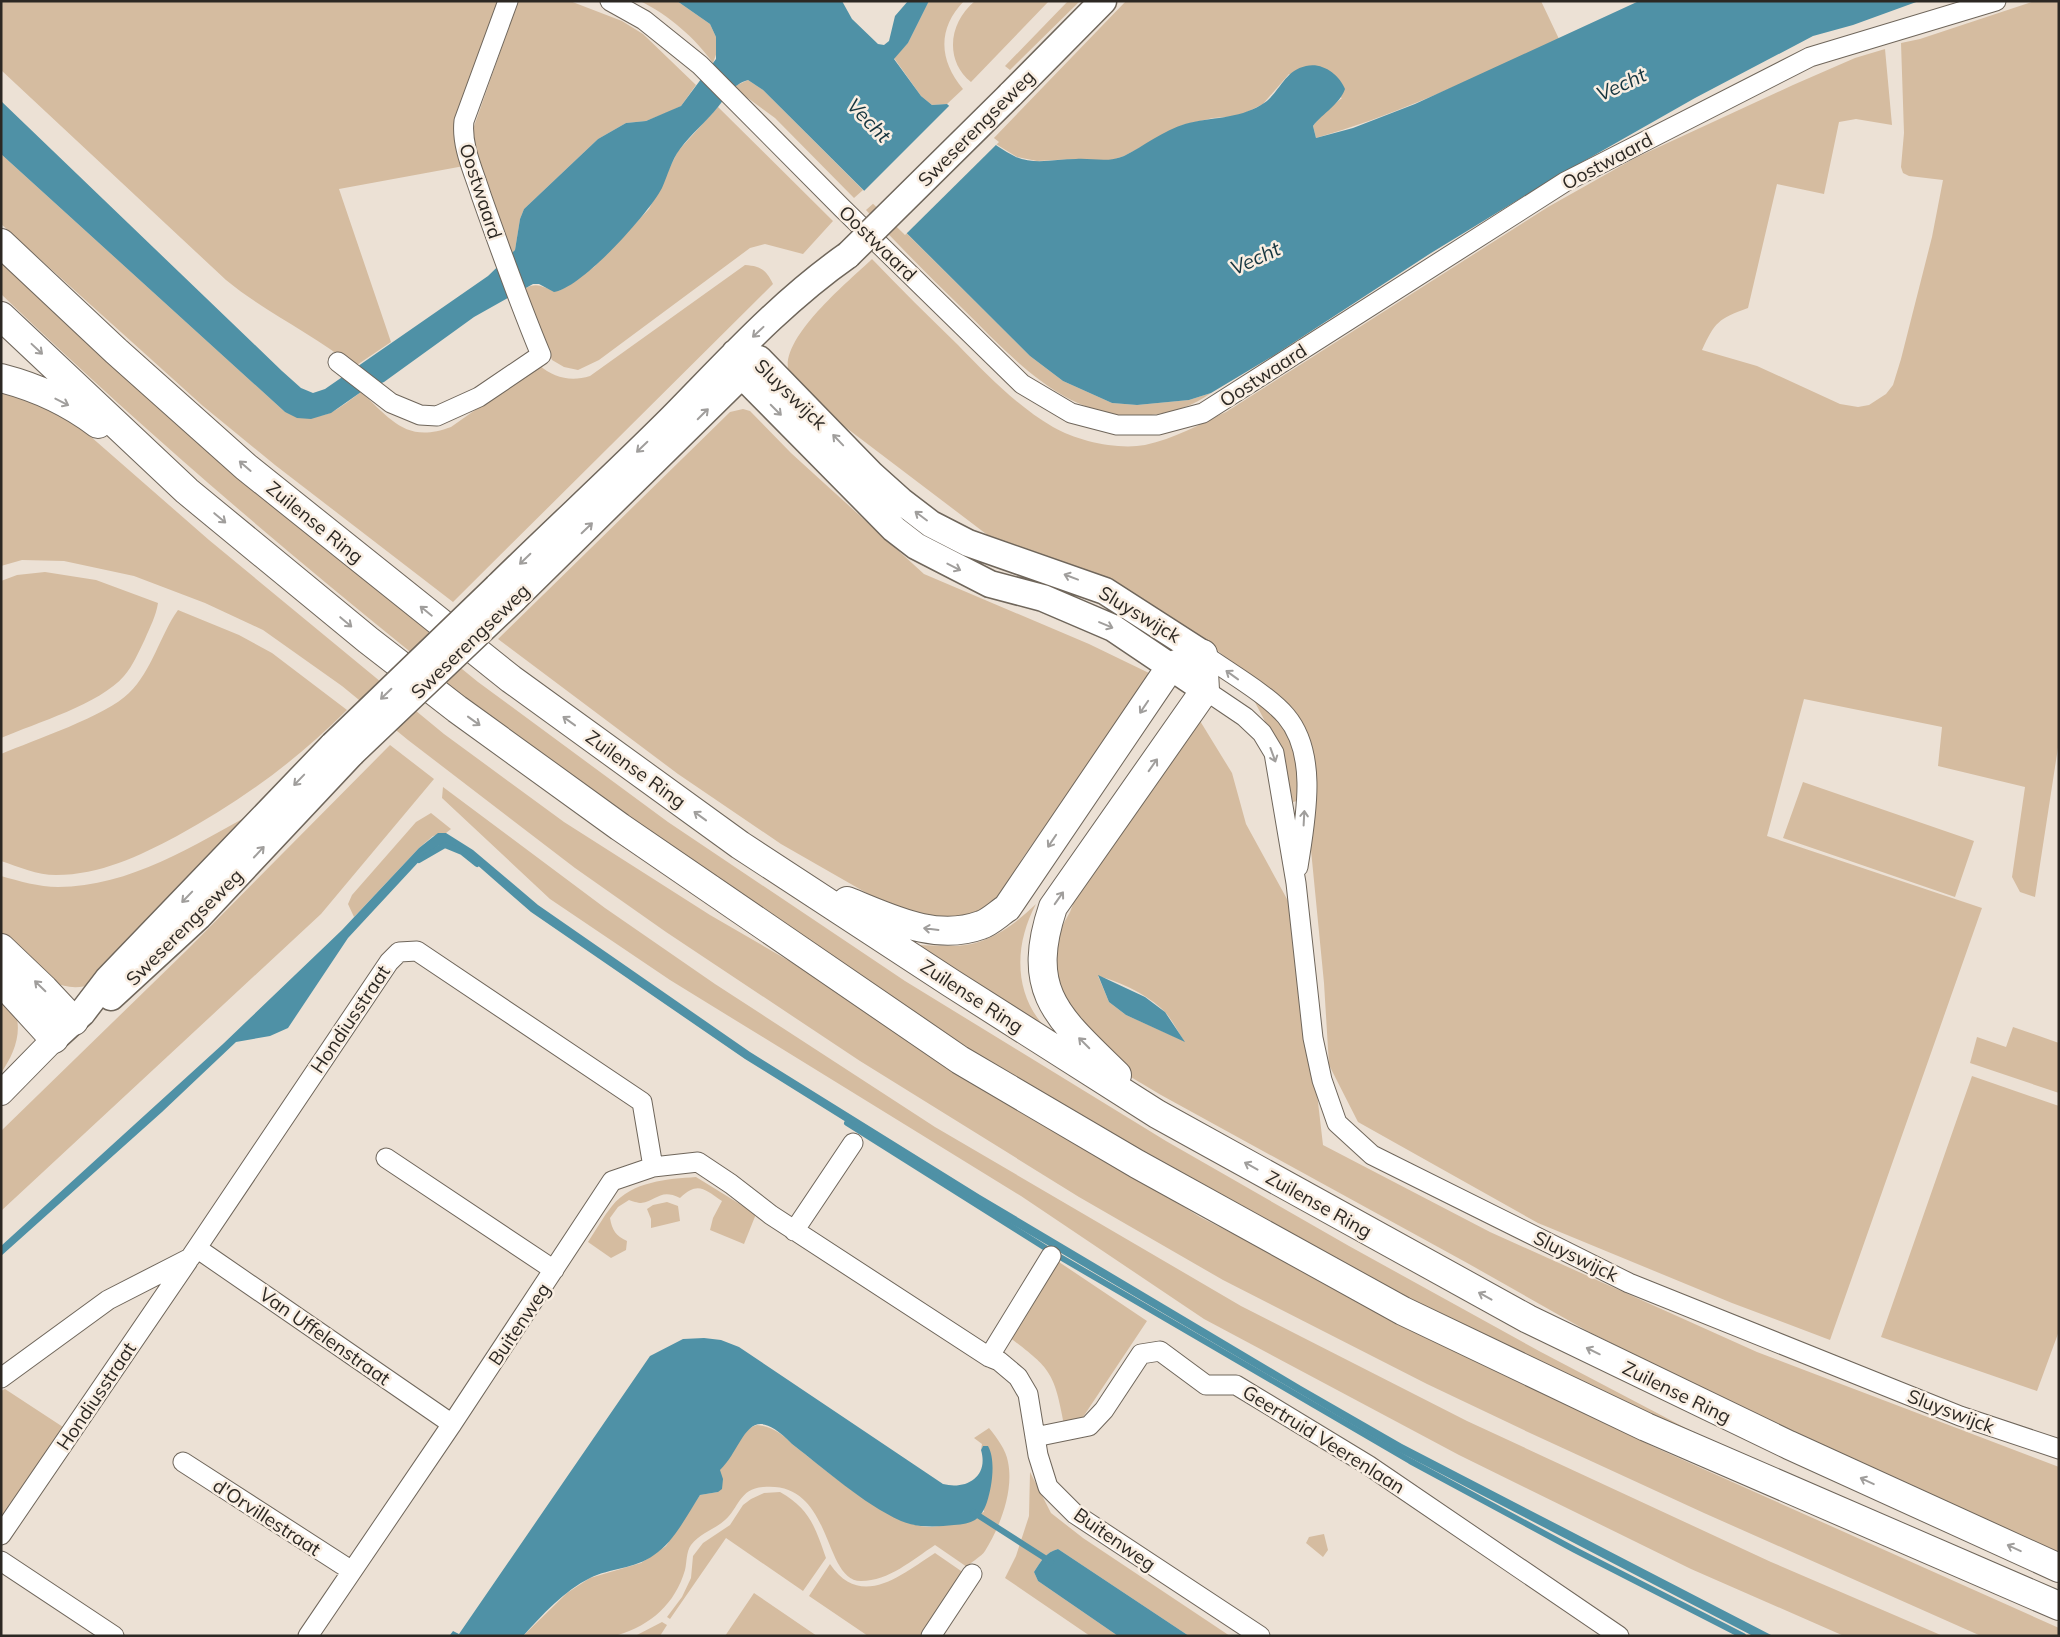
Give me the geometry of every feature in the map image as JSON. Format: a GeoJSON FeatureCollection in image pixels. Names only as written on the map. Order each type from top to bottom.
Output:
{"type":"FeatureCollection","features":[{"type":"Feature","properties":{"kind":"main road","name":"Sweserengseweg"},"geometry":{"type":"LineString","coordinates":[[70,1024],[116,995],[198,917],[343,749],[745,362],[848,255],[1103,1]]}},
{"type":"Feature","properties":{"kind":"main road","name":"Zuilense Ring"},"geometry":{"type":"LineString","coordinates":[[1,243],[116,351],[246,467],[511,679],[740,845],[1157,1114],[1528,1319],[1789,1445],[2059,1568]]}},
{"type":"Feature","properties":{"kind":"main road"},"geometry":{"type":"LineString","coordinates":[[1,316],[187,491]]}},
{"type":"Feature","properties":{"kind":"main road","name":"Sluyswijck"},"geometry":{"type":"LineString","coordinates":[[745,362],[901,501],[931,524],[968,543],[1105,591],[1203,654]]}},
{"type":"Feature","properties":{"kind":"main road","name":"Sluyswijck"},"geometry":{"type":"LineString","coordinates":[[745,362],[880,516],[916,546],[990,584],[1043,598],[1113,628],[1205,690]]}},
{"type":"Feature","properties":{"kind":"main road"},"geometry":{"type":"LineString","coordinates":[[1,378],[29,385],[82,412],[187,491],[360,634],[458,709],[620,828],[969,1065],[1137,1164],[1403,1311],[1646,1427],[2059,1606]]}},
{"type":"Feature","properties":{"kind":"main road"},"geometry":{"type":"LineString","coordinates":[[740,845],[846,901],[910,926],[938,931],[982,925],[1007,908],[1171,666],[1203,654],[1205,690],[1053,907],[1045,930],[1041,958],[1043,981],[1052,1004],[1069,1028],[1157,1114]]}},
{"type":"Feature","properties":{"kind":"main road"},"geometry":{"type":"LineString","coordinates":[[1,948],[44,988],[70,1024]]}},
{"type":"Feature","properties":{"kind":"main road"},"geometry":{"type":"LineString","coordinates":[[1,981],[70,1024]]}},
{"type":"Feature","properties":{"kind":"street","name":"Oostwaard"},"geometry":{"type":"LineString","coordinates":[[338,362],[377,394],[405,410],[420,415],[437,416],[479,397],[541,355],[499,247],[463,131],[464,121],[508,1]]}},
{"type":"Feature","properties":{"kind":"street","name":"Oostwaard"},"geometry":{"type":"LineString","coordinates":[[610,1],[644,20],[700,66],[1022,384],[1071,413],[1117,426],[1158,425],[1203,414],[1565,182],[1801,62],[1996,1]]}},
{"type":"Feature","properties":{"kind":"street","name":"Sluyswijck"},"geometry":{"type":"LineString","coordinates":[[1203,654],[1286,716],[1300,739],[1307,766],[1304,832],[1296,883]]}},
{"type":"Feature","properties":{"kind":"street","name":"Sluyswijck"},"geometry":{"type":"LineString","coordinates":[[1205,690],[1245,717],[1262,733],[1274,753],[1296,883],[1313,1038],[1322,1080],[1337,1123],[1372,1155],[1629,1283],[1960,1416],[2059,1449]]}},
{"type":"Feature","properties":{"kind":"street","name":"Hondiusstraat"},"geometry":{"type":"LineString","coordinates":[[1,1535],[194,1253],[322,1059],[389,962],[399,952],[417,950],[642,1102],[653,1167]]}},
{"type":"Feature","properties":{"kind":"street","name":"Sweserengseweg"},"geometry":{"type":"LineString","coordinates":[[1,1093],[70,1024]]}},
{"type":"Feature","properties":{"kind":"street"},"geometry":{"type":"LineString","coordinates":[[794,1231],[853,1143]]}},
{"type":"Feature","properties":{"kind":"street"},"geometry":{"type":"LineString","coordinates":[[386,1158],[554,1270]]}},
{"type":"Feature","properties":{"kind":"street","name":"Buitenweg"},"geometry":{"type":"LineString","coordinates":[[308,1636],[452,1424],[612,1181],[653,1167],[698,1162],[794,1231],[989,1357],[999,1361],[1018,1377],[1028,1394],[1035,1437],[1048,1487],[1075,1514],[1260,1636]]}},
{"type":"Feature","properties":{"kind":"street","name":"Hondiusstraat"},"geometry":{"type":"LineString","coordinates":[[1,1378],[108,1300],[194,1253]]}},
{"type":"Feature","properties":{"kind":"street","name":"Van Uffelenstraat"},"geometry":{"type":"LineString","coordinates":[[194,1253],[452,1424]]}},
{"type":"Feature","properties":{"kind":"street"},"geometry":{"type":"LineString","coordinates":[[989,1357],[1051,1256]]}},
{"type":"Feature","properties":{"kind":"street","name":"Geertruid Veerenlaan"},"geometry":{"type":"LineString","coordinates":[[1035,1437],[1089,1426],[1104,1410],[1141,1354],[1160,1351],[1206,1385],[1236,1384],[1368,1465],[1619,1636]]}},
{"type":"Feature","properties":{"kind":"street","name":"d'Orvillestraat"},"geometry":{"type":"LineString","coordinates":[[183,1462],[352,1571]]}},
{"type":"Feature","properties":{"kind":"street"},"geometry":{"type":"LineString","coordinates":[[1,1561],[103,1633]]}},
{"type":"Feature","properties":{"kind":"street"},"geometry":{"type":"LineString","coordinates":[[931,1636],[972,1574]]}},
{"type":"Feature","properties":{"kind":"shaded area"},"geometry":{"type":"Polygon","coordinates":[[[1,1],[499,1],[464,166],[339,189],[391,342],[354,367],[323,344],[257,303],[226,280],[1,70],[1,1]]]}},
{"type":"Feature","properties":{"kind":"shaded area"},"geometry":{"type":"Polygon","coordinates":[[[518,1],[570,1],[622,21],[643,34],[696,85],[681,106],[646,121],[626,123],[598,139],[524,209],[520,219],[515,250],[511,254],[472,145],[472,132],[518,1]]]}},
{"type":"Feature","properties":{"kind":"shaded area"},"geometry":{"type":"Polygon","coordinates":[[[640,1],[677,1],[710,24],[716,37],[718,49],[713,63],[681,28],[661,13],[640,1]]]}},
{"type":"Feature","properties":{"kind":"shaded area"},"geometry":{"type":"Polygon","coordinates":[[[929,1],[964,1],[949,22],[945,34],[944,45],[949,67],[963,89],[947,104],[932,105],[921,96],[894,58],[908,43],[929,1]]]}},
{"type":"Feature","properties":{"kind":"shaded area"},"geometry":{"type":"Polygon","coordinates":[[[975,1],[1049,1],[971,82],[962,73],[957,63],[953,41],[960,19],[975,1]]]}},
{"type":"Feature","properties":{"kind":"shaded area"},"geometry":{"type":"Polygon","coordinates":[[[1068,1],[1080,1],[1010,70],[1005,66],[1068,1]]]}},
{"type":"Feature","properties":{"kind":"shaded area"},"geometry":{"type":"Polygon","coordinates":[[[1126,1],[1541,1],[1559,39],[1409,106],[1316,138],[1313,126],[1323,113],[1342,98],[1289,74],[1263,104],[1239,116],[1213,118],[1183,125],[1124,156],[1109,161],[1075,159],[1037,161],[1017,157],[991,141],[1126,1]]]}},
{"type":"Feature","properties":{"kind":"shaded area"},"geometry":{"type":"Polygon","coordinates":[[[2035,1],[2059,1],[2059,741],[2035,897],[2020,892],[2012,877],[2025,787],[1938,766],[1942,727],[1804,699],[1767,836],[1982,908],[1830,1340],[1732,1303],[1538,1223],[1358,1122],[1329,1065],[1324,983],[1306,799],[1293,802],[1279,748],[1236,666],[1200,636],[1177,624],[1002,546],[803,395],[790,376],[788,369],[789,355],[806,325],[872,259],[991,379],[1040,419],[1063,432],[1098,443],[1134,446],[1156,442],[1187,431],[1226,412],[1548,207],[1635,158],[1793,85],[1855,58],[1885,49],[1892,125],[1856,119],[1839,122],[1824,194],[1777,184],[1748,308],[1730,315],[1714,327],[1702,350],[1757,366],[1840,404],[1858,407],[1869,405],[1886,394],[1893,385],[1932,237],[1943,180],[1909,176],[1903,173],[1901,167],[1904,133],[1901,43],[1920,39],[2035,1]]]}},
{"type":"Feature","properties":{"kind":"shaded area"},"geometry":{"type":"Polygon","coordinates":[[[748,80],[763,90],[863,190],[854,198],[775,118],[733,87],[748,80]]]}},
{"type":"Feature","properties":{"kind":"shaded area"},"geometry":{"type":"Polygon","coordinates":[[[718,107],[833,221],[803,254],[765,244],[750,248],[599,360],[578,370],[564,367],[552,360],[524,289],[529,286],[538,285],[559,291],[594,267],[649,209],[678,151],[718,107]]]}},
{"type":"Feature","properties":{"kind":"shaded area"},"geometry":{"type":"Polygon","coordinates":[[[1,154],[285,412],[298,415],[318,416],[326,414],[342,406],[361,392],[391,419],[411,431],[435,431],[451,427],[539,365],[563,378],[576,379],[590,376],[745,265],[755,266],[762,270],[768,275],[773,284],[453,602],[275,465],[203,406],[1,224],[1,154]]]}},
{"type":"Feature","properties":{"kind":"shaded area"},"geometry":{"type":"Polygon","coordinates":[[[875,202],[1030,356],[1063,381],[1112,403],[1137,405],[1189,400],[1211,393],[1183,408],[1151,415],[1122,415],[1094,409],[1069,399],[1023,367],[913,260],[866,210],[875,202]]]}},
{"type":"Feature","properties":{"kind":"shaded area"},"geometry":{"type":"Polygon","coordinates":[[[1,257],[429,628],[435,647],[478,682],[668,822],[905,981],[1166,1141],[1349,1246],[1539,1351],[1735,1454],[1556,1375],[1206,1196],[932,1028],[635,822],[417,664],[408,650],[150,432],[1,294],[1,257]]]}},
{"type":"Feature","properties":{"kind":"shaded area"},"geometry":{"type":"Polygon","coordinates":[[[1,388],[10,388],[74,422],[209,540],[444,734],[564,822],[710,915],[791,962],[1200,1217],[1654,1447],[2059,1628],[2059,1636],[1981,1636],[1704,1513],[1530,1433],[1427,1384],[1223,1280],[1079,1197],[860,1061],[666,932],[575,868],[408,740],[342,686],[263,630],[205,603],[134,576],[64,561],[22,560],[1,566],[1,388]]]}},
{"type":"Feature","properties":{"kind":"shaded area"},"geometry":{"type":"Polygon","coordinates":[[[743,409],[750,411],[791,453],[924,574],[1089,644],[1151,674],[1022,859],[1016,879],[1004,896],[963,921],[905,915],[781,844],[678,774],[498,639],[730,412],[743,409]]]}},
{"type":"Feature","properties":{"kind":"shaded area"},"geometry":{"type":"Polygon","coordinates":[[[45,572],[96,580],[158,603],[157,608],[151,626],[133,663],[124,676],[113,686],[67,712],[1,738],[1,581],[17,575],[45,572]]]}},
{"type":"Feature","properties":{"kind":"shaded area"},"geometry":{"type":"Polygon","coordinates":[[[178,610],[239,635],[272,653],[347,710],[328,729],[267,779],[201,823],[148,851],[104,868],[72,874],[49,875],[1,861],[1,754],[87,719],[118,702],[129,693],[144,674],[178,610]]]}},
{"type":"Feature","properties":{"kind":"shaded area"},"geometry":{"type":"Polygon","coordinates":[[[1197,716],[1232,773],[1246,824],[1293,910],[1304,1043],[1316,1085],[1323,1145],[1490,1232],[1757,1352],[2059,1467],[2059,1552],[1852,1462],[1589,1332],[1161,1095],[1099,1058],[1060,991],[1054,971],[1060,930],[1070,912],[1090,860],[1197,716]],[[1098,976],[1109,1002],[1126,1015],[1184,1041],[1170,1018],[1158,1005],[1125,985],[1098,976]]]}},
{"type":"Feature","properties":{"kind":"shaded area"},"geometry":{"type":"Polygon","coordinates":[[[390,745],[434,779],[321,914],[1,1211],[1,1131],[188,949],[390,745]]]}},
{"type":"Feature","properties":{"kind":"shaded area"},"geometry":{"type":"Polygon","coordinates":[[[1803,782],[1974,841],[1955,897],[1783,838],[1803,782]]]}},
{"type":"Feature","properties":{"kind":"shaded area"},"geometry":{"type":"Polygon","coordinates":[[[443,787],[605,908],[715,984],[935,1127],[1241,1306],[1467,1421],[1771,1562],[1943,1636],[1844,1636],[1691,1569],[1459,1455],[1204,1319],[1021,1196],[670,980],[550,899],[442,798],[443,787]]]}},
{"type":"Feature","properties":{"kind":"shaded area"},"geometry":{"type":"Polygon","coordinates":[[[262,808],[95,983],[80,987],[54,982],[31,966],[1,934],[1,876],[51,887],[85,885],[112,879],[164,860],[262,808]]]}},
{"type":"Feature","properties":{"kind":"shaded area"},"geometry":{"type":"Polygon","coordinates":[[[431,813],[451,829],[446,833],[433,836],[419,848],[354,917],[348,904],[352,895],[416,822],[431,813]]]}},
{"type":"Feature","properties":{"kind":"shaded area"},"geometry":{"type":"Polygon","coordinates":[[[1036,904],[1024,934],[1020,966],[1026,997],[1043,1025],[915,945],[951,946],[976,943],[998,934],[1036,904]]]}},
{"type":"Feature","properties":{"kind":"shaded area"},"geometry":{"type":"Polygon","coordinates":[[[1,992],[14,1010],[18,1028],[13,1052],[1,1073],[1,992]]]}},
{"type":"Feature","properties":{"kind":"shaded area"},"geometry":{"type":"Polygon","coordinates":[[[2013,1027],[2059,1043],[2059,1093],[1970,1063],[1977,1037],[2006,1047],[2013,1027]]]}},
{"type":"Feature","properties":{"kind":"shaded area"},"geometry":{"type":"Polygon","coordinates":[[[1972,1076],[2059,1106],[2059,1331],[2037,1391],[1881,1337],[1972,1076]]]}},
{"type":"Feature","properties":{"kind":"shaded area"},"geometry":{"type":"Polygon","coordinates":[[[696,1177],[756,1214],[744,1244],[710,1230],[713,1218],[722,1201],[706,1190],[696,1188],[680,1198],[668,1194],[641,1203],[629,1200],[618,1207],[610,1218],[615,1232],[627,1241],[626,1250],[611,1258],[588,1242],[612,1206],[630,1191],[662,1180],[696,1177]]]}},
{"type":"Feature","properties":{"kind":"shaded area"},"geometry":{"type":"Polygon","coordinates":[[[667,1202],[678,1206],[680,1221],[651,1228],[651,1219],[647,1209],[653,1205],[667,1202]]]}},
{"type":"Feature","properties":{"kind":"shaded area"},"geometry":{"type":"Polygon","coordinates":[[[1059,1262],[1147,1321],[1081,1420],[1064,1424],[1057,1393],[1048,1373],[1034,1357],[1009,1337],[1059,1262]]]}},
{"type":"Feature","properties":{"kind":"shaded area"},"geometry":{"type":"Polygon","coordinates":[[[5,1389],[63,1427],[1,1518],[1,1391],[5,1389]]]}},
{"type":"Feature","properties":{"kind":"shaded area"},"geometry":{"type":"Polygon","coordinates":[[[757,1425],[767,1427],[781,1434],[840,1481],[879,1508],[916,1525],[932,1527],[984,1512],[983,1446],[981,1450],[982,1444],[974,1438],[989,1428],[998,1440],[1007,1458],[1009,1473],[1007,1497],[996,1531],[985,1551],[967,1567],[935,1545],[891,1574],[861,1581],[849,1577],[839,1565],[815,1514],[803,1499],[786,1489],[755,1488],[744,1495],[725,1520],[699,1537],[691,1545],[687,1554],[681,1582],[668,1603],[651,1619],[630,1631],[615,1636],[523,1636],[567,1593],[590,1578],[641,1563],[666,1546],[700,1495],[718,1492],[719,1470],[740,1438],[750,1428],[757,1425]]]}},
{"type":"Feature","properties":{"kind":"shaded area"},"geometry":{"type":"Polygon","coordinates":[[[1030,1472],[1051,1513],[1083,1538],[1230,1636],[1189,1636],[1058,1549],[1047,1555],[1034,1572],[1038,1581],[1118,1636],[1090,1636],[1005,1578],[1016,1556],[1029,1516],[1030,1472]]]}},
{"type":"Feature","properties":{"kind":"shaded area"},"geometry":{"type":"Polygon","coordinates":[[[780,1492],[790,1498],[805,1512],[815,1528],[826,1558],[803,1591],[726,1538],[670,1619],[667,1617],[682,1597],[691,1578],[693,1556],[703,1543],[730,1525],[743,1505],[751,1499],[764,1493],[780,1492]]]}},
{"type":"Feature","properties":{"kind":"shaded area"},"geometry":{"type":"Polygon","coordinates":[[[1324,1534],[1328,1550],[1323,1557],[1306,1543],[1309,1537],[1324,1534]]]}},
{"type":"Feature","properties":{"kind":"shaded area"},"geometry":{"type":"Polygon","coordinates":[[[935,1553],[964,1573],[922,1636],[868,1636],[809,1596],[830,1564],[842,1578],[855,1585],[868,1587],[895,1578],[935,1553]]]}},
{"type":"Feature","properties":{"kind":"shaded area"},"geometry":{"type":"Polygon","coordinates":[[[754,1593],[817,1636],[725,1636],[754,1593]]]}},
{"type":"Feature","properties":{"kind":"shaded area"},"geometry":{"type":"Polygon","coordinates":[[[662,1622],[667,1625],[660,1636],[635,1636],[662,1622]]]}},
{"type":"Feature","properties":{"kind":"water","name":"Vecht"},"geometry":{"type":"Polygon","coordinates":[[[677,1],[842,1],[852,19],[878,44],[884,45],[889,41],[895,16],[908,1],[929,1],[908,43],[894,59],[921,96],[932,105],[947,104],[980,133],[1007,152],[1016,157],[1038,161],[1106,160],[1124,156],[1162,134],[1185,124],[1252,110],[1273,95],[1292,73],[1312,65],[1329,70],[1339,79],[1345,89],[1335,104],[1313,126],[1316,138],[1353,128],[1415,104],[1639,1],[1919,1],[1853,25],[1813,36],[1695,98],[1549,181],[1431,253],[1273,356],[1211,393],[1189,400],[1137,405],[1112,403],[1063,381],[1030,356],[763,90],[748,80],[731,91],[684,144],[674,158],[662,188],[644,214],[614,248],[581,278],[554,292],[539,284],[533,284],[474,317],[384,382],[361,392],[331,413],[311,419],[297,418],[285,412],[1,154],[1,101],[282,371],[301,388],[313,393],[325,389],[488,276],[515,250],[520,219],[524,209],[598,139],[626,123],[646,121],[681,106],[716,59],[716,37],[710,24],[677,1]]]}},
{"type":"Feature","properties":{"kind":"water"},"geometry":{"type":"Polygon","coordinates":[[[438,833],[446,833],[473,850],[538,905],[750,1052],[980,1195],[1402,1444],[1773,1636],[1753,1636],[1399,1452],[976,1203],[745,1059],[531,912],[467,856],[448,846],[440,845],[425,855],[348,938],[288,1028],[270,1036],[236,1042],[162,1112],[1,1256],[1,1246],[223,1044],[342,930],[419,848],[438,833]]]}},
{"type":"Feature","properties":{"kind":"water"},"geometry":{"type":"Polygon","coordinates":[[[1098,975],[1145,997],[1165,1012],[1185,1042],[1126,1015],[1109,1002],[1098,975]]]}},
{"type":"Feature","properties":{"kind":"water"},"geometry":{"type":"Polygon","coordinates":[[[704,1338],[721,1340],[739,1347],[943,1484],[960,1485],[974,1479],[982,1468],[981,1450],[983,1446],[988,1446],[992,1459],[992,1481],[989,1496],[982,1513],[971,1522],[941,1526],[914,1525],[901,1521],[858,1496],[777,1430],[765,1425],[756,1425],[748,1430],[720,1470],[723,1479],[722,1489],[718,1492],[700,1495],[674,1536],[661,1550],[647,1560],[598,1575],[580,1583],[554,1604],[523,1636],[450,1635],[453,1631],[459,1634],[650,1356],[683,1339],[704,1338]]]}},
{"type":"Feature","properties":{"kind":"water"},"geometry":{"type":"Polygon","coordinates":[[[1058,1549],[1189,1636],[1118,1636],[1038,1581],[1034,1572],[1047,1555],[1058,1549]]]}},
{"type":"Feature","properties":{"kind":"pier"},"geometry":{"type":"Polygon","coordinates":[[[951,104],[999,142],[905,235],[862,193],[951,104]]]}},
{"type":"Feature","properties":{"kind":"waterway"},"geometry":{"type":"LineString","coordinates":[[419,860],[445,845],[462,852],[477,864]]}},
{"type":"Feature","properties":{"kind":"waterway"},"geometry":{"type":"LineString","coordinates":[[847,1123],[1055,1254],[1410,1461],[1575,1550],[1743,1636]]}},
{"type":"Feature","properties":{"kind":"waterway"},"geometry":{"type":"LineString","coordinates":[[973,1512],[1051,1562]]}}]}
